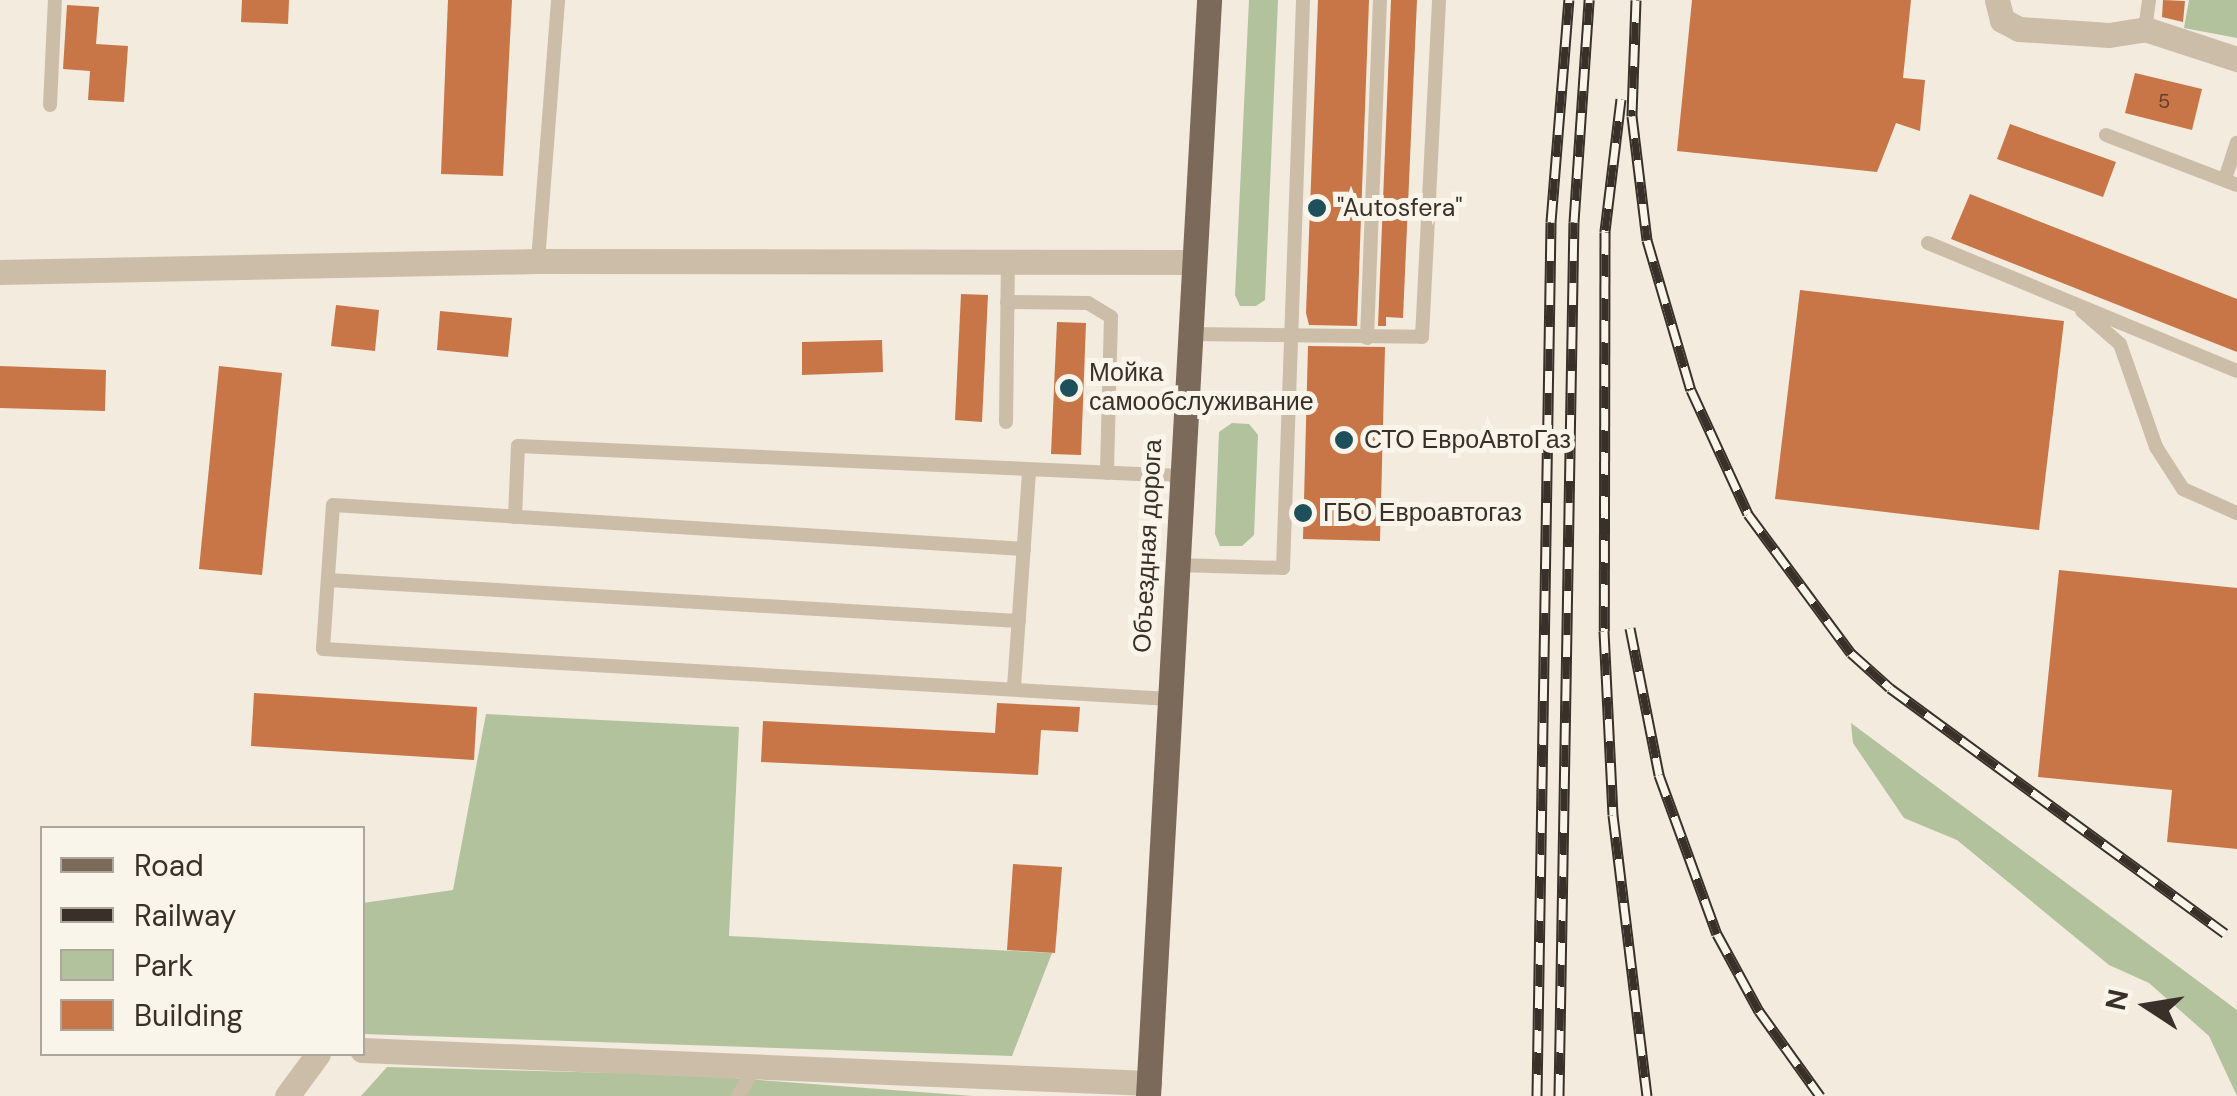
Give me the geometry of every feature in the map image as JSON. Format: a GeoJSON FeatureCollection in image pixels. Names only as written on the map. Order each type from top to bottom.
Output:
{"type":"FeatureCollection","features":[{"type":"Feature","properties":{"kind":"main road","name":"Объездная дорога"},"geometry":{"type":"LineString","coordinates":[[1149,1090],[1208,0]]}},
{"type":"Feature","properties":{"kind":"street"},"geometry":{"type":"LineString","coordinates":[[1997,0],[2002,20],[2019,29],[2108,35],[2145,29],[2237,59]]}},
{"type":"Feature","properties":{"kind":"street"},"geometry":{"type":"LineString","coordinates":[[0,272],[1008,258],[1194,262]]}},
{"type":"Feature","properties":{"kind":"street"},"geometry":{"type":"LineString","coordinates":[[365,1050],[756,1066],[1149,1090]]}},
{"type":"Feature","properties":{"kind":"street"},"geometry":{"type":"LineString","coordinates":[[287,1096],[317,1056]]}},
{"type":"Feature","properties":{"kind":"lane"},"geometry":{"type":"LineString","coordinates":[[50,105],[55,0]]}},
{"type":"Feature","properties":{"kind":"lane"},"geometry":{"type":"LineString","coordinates":[[538,262],[558,0]]}},
{"type":"Feature","properties":{"kind":"lane"},"geometry":{"type":"LineString","coordinates":[[1178,564],[1284,568],[1304,0]]}},
{"type":"Feature","properties":{"kind":"lane"},"geometry":{"type":"LineString","coordinates":[[1366,338],[1380,0]]}},
{"type":"Feature","properties":{"kind":"lane"},"geometry":{"type":"LineString","coordinates":[[1190,334],[1422,337],[1439,0]]}},
{"type":"Feature","properties":{"kind":"lane"},"geometry":{"type":"LineString","coordinates":[[2145,29],[2149,0]]}},
{"type":"Feature","properties":{"kind":"lane"},"geometry":{"type":"LineString","coordinates":[[2106,134],[2231,182],[2237,143]]}},
{"type":"Feature","properties":{"kind":"lane"},"geometry":{"type":"LineString","coordinates":[[1928,243],[2237,371]]}},
{"type":"Feature","properties":{"kind":"lane"},"geometry":{"type":"LineString","coordinates":[[1006,422],[1008,258]]}},
{"type":"Feature","properties":{"kind":"lane"},"geometry":{"type":"LineString","coordinates":[[1007,302],[1088,304],[1111,318],[1107,473]]}},
{"type":"Feature","properties":{"kind":"lane"},"geometry":{"type":"LineString","coordinates":[[2074,304],[2120,344],[2156,447],[2183,489],[2237,513]]}},
{"type":"Feature","properties":{"kind":"lane"},"geometry":{"type":"LineString","coordinates":[[515,516],[518,446],[1182,476]]}},
{"type":"Feature","properties":{"kind":"lane"},"geometry":{"type":"LineString","coordinates":[[1014,687],[1029,470]]}},
{"type":"Feature","properties":{"kind":"lane"},"geometry":{"type":"LineString","coordinates":[[1024,549],[332,505],[323,649],[1170,699]]}},
{"type":"Feature","properties":{"kind":"lane"},"geometry":{"type":"LineString","coordinates":[[328,580],[1018,621]]}},
{"type":"Feature","properties":{"kind":"lane"},"geometry":{"type":"LineString","coordinates":[[738,1096],[756,1066]]}},
{"type":"Feature","properties":{"kind":"green space"},"geometry":{"type":"Polygon","coordinates":[[[1249,0],[1278,0],[1265,300],[1256,306],[1240,306],[1235,295],[1249,0]]]}},
{"type":"Feature","properties":{"kind":"green space"},"geometry":{"type":"Polygon","coordinates":[[[2189,0],[2237,0],[2237,38],[2184,28],[2189,0]]]}},
{"type":"Feature","properties":{"kind":"green space"},"geometry":{"type":"Polygon","coordinates":[[[1232,423],[1249,424],[1258,435],[1254,535],[1242,546],[1220,546],[1215,534],[1219,432],[1232,423]]]}},
{"type":"Feature","properties":{"kind":"green space"},"geometry":{"type":"Polygon","coordinates":[[[486,714],[739,727],[729,936],[1052,953],[1012,1056],[365,1034],[365,903],[453,890],[486,714]]]}},
{"type":"Feature","properties":{"kind":"green space"},"geometry":{"type":"Polygon","coordinates":[[[1851,723],[2237,1010],[2237,1096],[2209,1036],[2149,983],[2109,965],[1957,840],[1904,818],[1853,743],[1851,723]]]}},
{"type":"Feature","properties":{"kind":"green space"},"geometry":{"type":"Polygon","coordinates":[[[387,1067],[693,1075],[973,1096],[361,1096],[387,1067]]]}},
{"type":"Feature","properties":{"kind":"building"},"geometry":{"type":"Polygon","coordinates":[[[242,0],[289,0],[288,24],[241,22],[242,0]]]}},
{"type":"Feature","properties":{"kind":"building"},"geometry":{"type":"Polygon","coordinates":[[[448,0],[512,0],[503,176],[441,174],[448,0]]]}},
{"type":"Feature","properties":{"kind":"building"},"geometry":{"type":"Polygon","coordinates":[[[1318,0],[1369,0],[1357,326],[1309,325],[1306,313],[1318,0]]]}},
{"type":"Feature","properties":{"kind":"building"},"geometry":{"type":"Polygon","coordinates":[[[1391,0],[1417,0],[1403,318],[1386,317],[1386,326],[1378,326],[1391,0]]]}},
{"type":"Feature","properties":{"kind":"building"},"geometry":{"type":"Polygon","coordinates":[[[1692,0],[1911,0],[1903,78],[1925,80],[1920,131],[1896,123],[1877,172],[1677,151],[1692,0]]]}},
{"type":"Feature","properties":{"kind":"building"},"geometry":{"type":"Polygon","coordinates":[[[2163,0],[2185,1],[2183,22],[2162,17],[2163,0]]]}},
{"type":"Feature","properties":{"kind":"building"},"geometry":{"type":"Polygon","coordinates":[[[67,5],[99,7],[96,44],[128,46],[124,102],[88,100],[90,71],[63,69],[67,5]]]}},
{"type":"Feature","properties":{"kind":"building"},"geometry":{"type":"Polygon","coordinates":[[[2135,73],[2202,89],[2192,130],[2125,113],[2135,73]]]}},
{"type":"Feature","properties":{"kind":"building"},"geometry":{"type":"Polygon","coordinates":[[[2010,124],[2116,162],[2103,197],[1997,159],[2010,124]]]}},
{"type":"Feature","properties":{"kind":"building"},"geometry":{"type":"Polygon","coordinates":[[[1970,194],[2237,299],[2237,352],[1951,239],[1970,194]]]}},
{"type":"Feature","properties":{"kind":"building"},"geometry":{"type":"Polygon","coordinates":[[[1800,290],[2064,321],[2039,530],[1775,499],[1800,290]]]}},
{"type":"Feature","properties":{"kind":"building"},"geometry":{"type":"Polygon","coordinates":[[[961,294],[988,295],[982,422],[955,420],[961,294]]]}},
{"type":"Feature","properties":{"kind":"building"},"geometry":{"type":"Polygon","coordinates":[[[336,305],[379,310],[375,351],[331,346],[336,305]]]}},
{"type":"Feature","properties":{"kind":"building"},"geometry":{"type":"Polygon","coordinates":[[[440,311],[512,318],[508,357],[437,350],[440,311]]]}},
{"type":"Feature","properties":{"kind":"building","name":"Мойка самообслуживание"},"geometry":{"type":"Polygon","coordinates":[[[1057,322],[1086,323],[1081,455],[1051,454],[1057,322]]]}},
{"type":"Feature","properties":{"kind":"building"},"geometry":{"type":"Polygon","coordinates":[[[882,340],[883,372],[802,375],[802,342],[882,340]]]}},
{"type":"Feature","properties":{"kind":"building","name":"СТО ЕвроАвтоГаз"},"geometry":{"type":"Polygon","coordinates":[[[1308,346],[1385,347],[1380,541],[1303,539],[1308,346]]]}},
{"type":"Feature","properties":{"kind":"building"},"geometry":{"type":"Polygon","coordinates":[[[0,366],[106,370],[105,411],[0,408],[0,366]]]}},
{"type":"Feature","properties":{"kind":"building"},"geometry":{"type":"Polygon","coordinates":[[[219,366],[282,373],[262,575],[199,569],[219,366]]]}},
{"type":"Feature","properties":{"kind":"building"},"geometry":{"type":"Polygon","coordinates":[[[2059,570],[2237,588],[2237,849],[2167,842],[2172,790],[2038,777],[2059,570]]]}},
{"type":"Feature","properties":{"kind":"building"},"geometry":{"type":"Polygon","coordinates":[[[254,693],[477,707],[474,760],[251,746],[254,693]]]}},
{"type":"Feature","properties":{"kind":"building"},"geometry":{"type":"Polygon","coordinates":[[[997,703],[1080,707],[1078,732],[1041,730],[1038,775],[761,762],[763,721],[995,733],[997,703]]]}},
{"type":"Feature","properties":{"kind":"building"},"geometry":{"type":"Polygon","coordinates":[[[1013,864],[1062,867],[1055,953],[1007,950],[1013,864]]]}},
{"type":"Feature","properties":{"kind":"railway"},"geometry":{"type":"LineString","coordinates":[[1537,1096],[1551,222],[1569,0]]}},
{"type":"Feature","properties":{"kind":"railway"},"geometry":{"type":"LineString","coordinates":[[1559,1096],[1574,222],[1589,0]]}},
{"type":"Feature","properties":{"kind":"railway"},"geometry":{"type":"LineString","coordinates":[[1636,0],[1632,116],[1647,240],[1691,390],[1748,514],[1851,653],[1890,688],[2225,933]]}},
{"type":"Feature","properties":{"kind":"railway"},"geometry":{"type":"LineString","coordinates":[[1621,99],[1605,232],[1604,631],[1613,815],[1647,1096]]}},
{"type":"Feature","properties":{"kind":"railway"},"geometry":{"type":"LineString","coordinates":[[1630,628],[1659,775],[1717,934],[1759,1011],[1820,1096]]}},
{"type":"Feature","properties":{"kind":"place","name":"\"Autosfera\""},"geometry":{"type":"Point","coordinates":[1317,208]}},
{"type":"Feature","properties":{"kind":"place","name":"Мойка самообслуживание"},"geometry":{"type":"Point","coordinates":[1069,388]}},
{"type":"Feature","properties":{"kind":"place","name":"СТО ЕвроАвтоГаз"},"geometry":{"type":"Point","coordinates":[1344,440]}},
{"type":"Feature","properties":{"kind":"place","name":"ГБО Евроавтогаз"},"geometry":{"type":"Point","coordinates":[1303,513]}}]}
